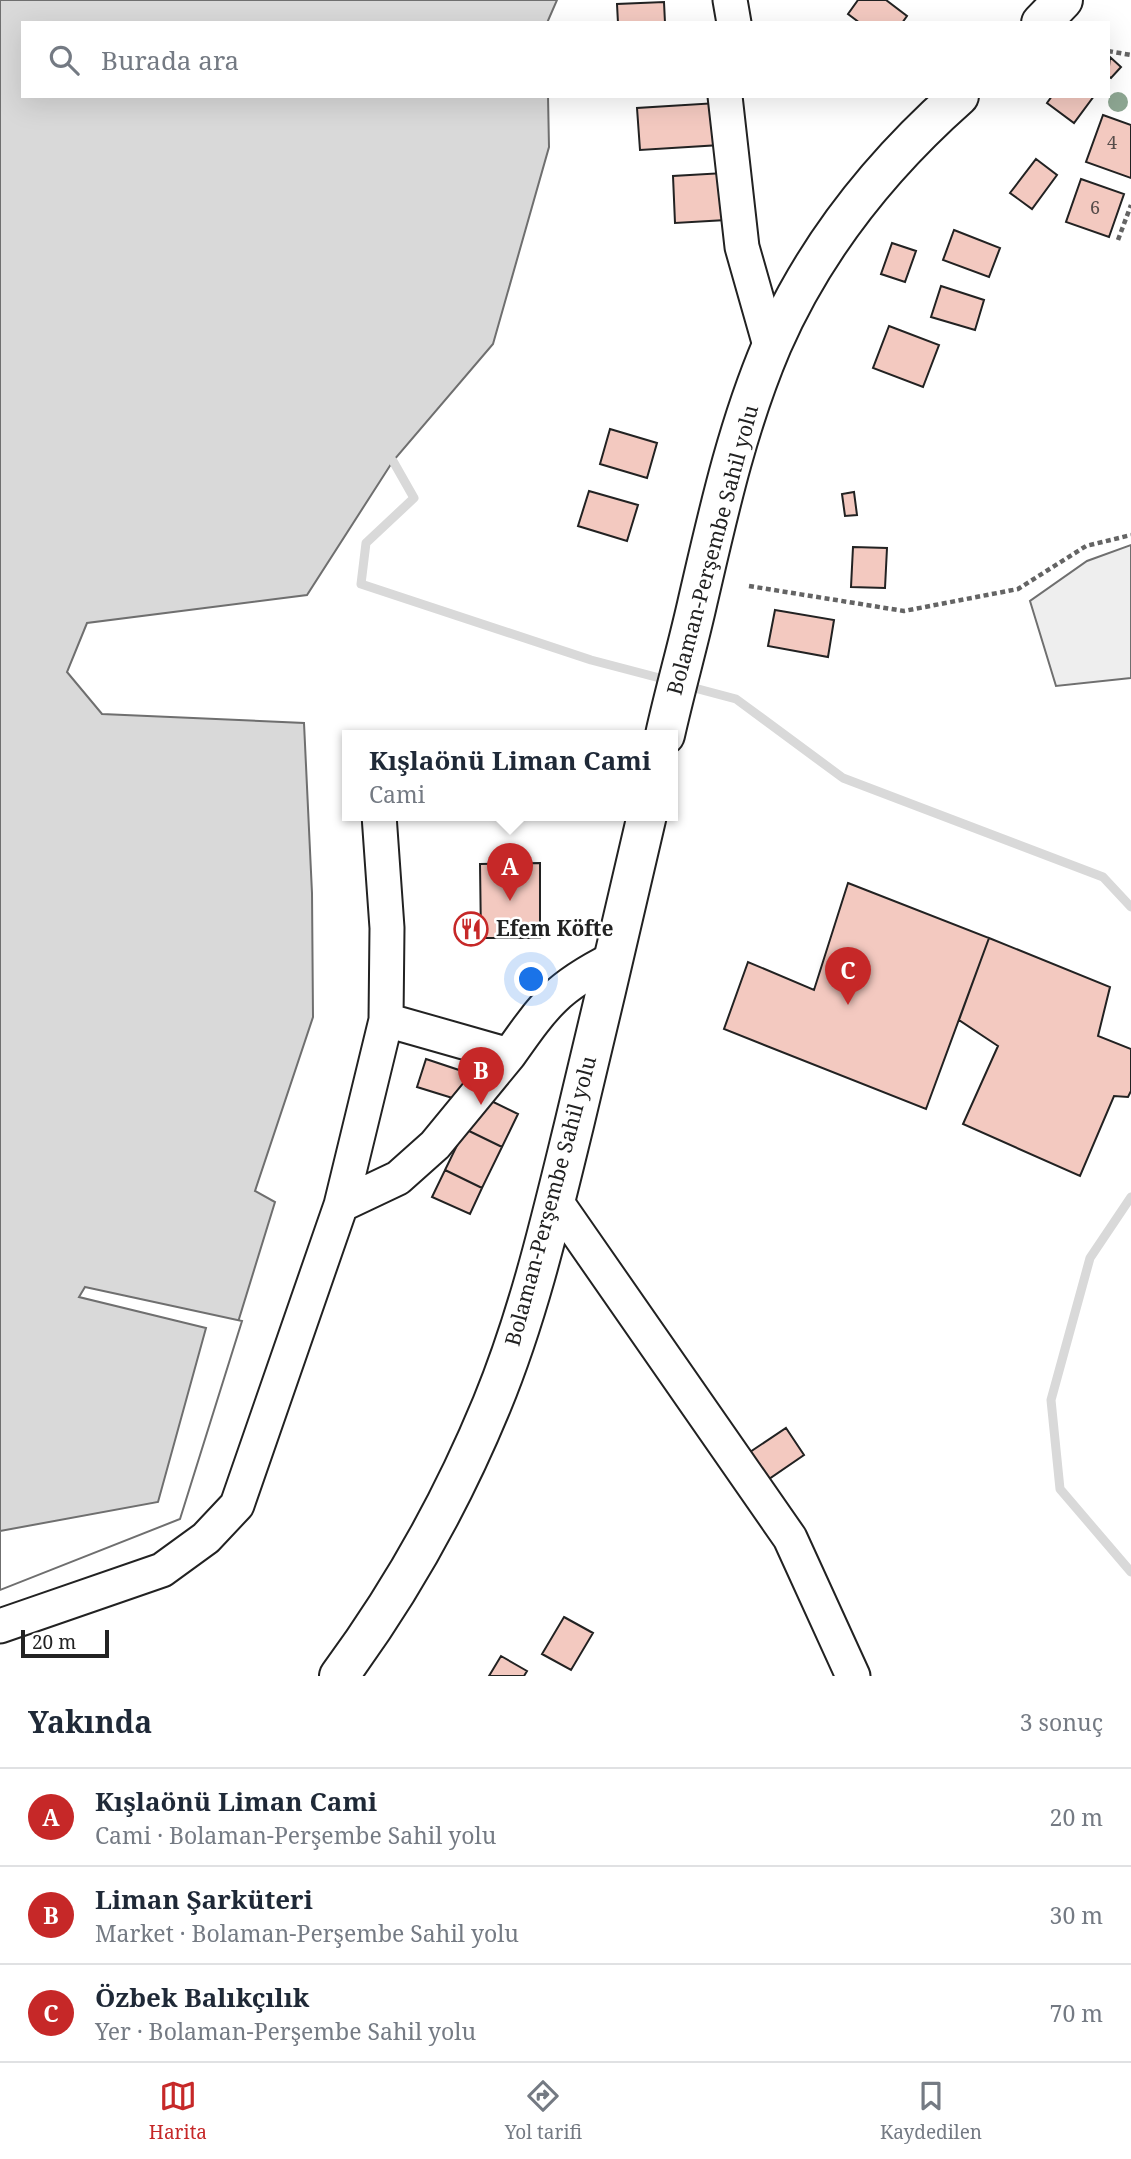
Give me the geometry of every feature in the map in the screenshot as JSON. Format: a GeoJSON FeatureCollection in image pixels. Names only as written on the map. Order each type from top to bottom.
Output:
{"type":"FeatureCollection","features":[{"type":"Feature","properties":{"kind":"main road"},"geometry":{"type":"LineString","coordinates":[[1043,21],[1063,0]]}},
{"type":"Feature","properties":{"kind":"main road","name":"Bolaman-Perşembe Sahil yolu"},"geometry":{"type":"LineString","coordinates":[[666,728],[738,440],[771,349],[815,264],[851,211],[893,160],[957,98]]}},
{"type":"Feature","properties":{"kind":"main road","name":"Bolaman-Perşembe Sahil yolu"},"geometry":{"type":"LineString","coordinates":[[339,1676],[405,1578],[459,1477],[492,1404],[517,1335],[555,1200],[647,821]]}},
{"type":"Feature","properties":{"kind":"street"},"geometry":{"type":"LineString","coordinates":[[730,0],[734,21]]}},
{"type":"Feature","properties":{"kind":"street"},"geometry":{"type":"LineString","coordinates":[[724,98],[742,247],[771,349]]}},
{"type":"Feature","properties":{"kind":"street"},"geometry":{"type":"LineString","coordinates":[[0,1626],[162,1570],[206,1538],[237,1505],[341,1205],[386,1020],[387,928],[379,821]]}},
{"type":"Feature","properties":{"kind":"street"},"geometry":{"type":"LineString","coordinates":[[341,1205],[398,1178],[435,1145],[509,1055],[545,1004],[575,978],[613,958]]}},
{"type":"Feature","properties":{"kind":"street"},"geometry":{"type":"LineString","coordinates":[[386,1020],[509,1055]]}},
{"type":"Feature","properties":{"kind":"street"},"geometry":{"type":"LineString","coordinates":[[555,1200],[790,1538],[853,1676]]}},
{"type":"Feature","properties":{"kind":"path"},"geometry":{"type":"LineString","coordinates":[[1110,51],[1131,55]]}},
{"type":"Feature","properties":{"kind":"path"},"geometry":{"type":"LineString","coordinates":[[1118,240],[1131,205]]}},
{"type":"Feature","properties":{"kind":"path"},"geometry":{"type":"LineString","coordinates":[[749,586],[904,611],[1018,589],[1086,547],[1131,536]]}},
{"type":"Feature","properties":{"kind":"shaded area"},"geometry":{"type":"Polygon","coordinates":[[[0,0],[557,0],[548,21],[21,21],[21,98],[548,98],[549,147],[493,344],[393,461],[307,595],[87,623],[67,672],[102,714],[304,723],[312,893],[313,1017],[255,1191],[275,1202],[178,1517],[0,1587],[0,0]]]}},
{"type":"Feature","properties":{"kind":"shaded area"},"geometry":{"type":"Polygon","coordinates":[[[1131,545],[1131,678],[1056,686],[1030,601],[1087,561],[1131,545]]]}},
{"type":"Feature","properties":{"kind":"pier"},"geometry":{"type":"Polygon","coordinates":[[[85,1287],[242,1321],[180,1519],[0,1590],[0,1531],[158,1502],[206,1328],[79,1297],[85,1287]]]}},
{"type":"Feature","properties":{"kind":"building"},"geometry":{"type":"Polygon","coordinates":[[[858,0],[886,0],[907,16],[903,21],[857,21],[848,14],[858,0]]]}},
{"type":"Feature","properties":{"kind":"building"},"geometry":{"type":"Polygon","coordinates":[[[664,2],[665,21],[618,21],[617,4],[664,2]]]}},
{"type":"Feature","properties":{"kind":"building"},"geometry":{"type":"Polygon","coordinates":[[[1110,57],[1121,67],[1110,77],[1110,57]]]}},
{"type":"Feature","properties":{"kind":"building"},"geometry":{"type":"Polygon","coordinates":[[[1051,98],[1093,98],[1074,123],[1047,103],[1051,98]]]}},
{"type":"Feature","properties":{"kind":"building"},"geometry":{"type":"Polygon","coordinates":[[[717,103],[720,145],[640,150],[637,108],[717,103]]]}},
{"type":"Feature","properties":{"kind":"building"},"geometry":{"type":"Polygon","coordinates":[[[1103,115],[1131,125],[1131,178],[1086,162],[1103,115]]]}},
{"type":"Feature","properties":{"kind":"building"},"geometry":{"type":"Polygon","coordinates":[[[1036,159],[1057,175],[1032,209],[1010,193],[1036,159]]]}},
{"type":"Feature","properties":{"kind":"building"},"geometry":{"type":"Polygon","coordinates":[[[724,173],[726,220],[675,223],[673,176],[724,173]]]}},
{"type":"Feature","properties":{"kind":"building"},"geometry":{"type":"Polygon","coordinates":[[[1081,179],[1124,194],[1109,237],[1066,222],[1081,179]]]}},
{"type":"Feature","properties":{"kind":"building"},"geometry":{"type":"Polygon","coordinates":[[[954,230],[1000,248],[989,277],[943,260],[954,230]]]}},
{"type":"Feature","properties":{"kind":"building"},"geometry":{"type":"Polygon","coordinates":[[[892,243],[916,251],[905,282],[881,274],[892,243]]]}},
{"type":"Feature","properties":{"kind":"building"},"geometry":{"type":"Polygon","coordinates":[[[941,286],[984,300],[975,330],[931,317],[941,286]]]}},
{"type":"Feature","properties":{"kind":"building"},"geometry":{"type":"Polygon","coordinates":[[[889,326],[939,345],[923,387],[873,368],[889,326]]]}},
{"type":"Feature","properties":{"kind":"building"},"geometry":{"type":"Polygon","coordinates":[[[610,429],[657,443],[647,478],[600,464],[610,429]]]}},
{"type":"Feature","properties":{"kind":"building"},"geometry":{"type":"Polygon","coordinates":[[[589,491],[638,505],[627,541],[578,526],[589,491]]]}},
{"type":"Feature","properties":{"kind":"building"},"geometry":{"type":"Polygon","coordinates":[[[854,492],[857,515],[845,516],[842,494],[854,492]]]}},
{"type":"Feature","properties":{"kind":"building"},"geometry":{"type":"Polygon","coordinates":[[[853,547],[887,548],[885,588],[851,587],[853,547]]]}},
{"type":"Feature","properties":{"kind":"building"},"geometry":{"type":"Polygon","coordinates":[[[775,610],[834,620],[828,657],[768,646],[775,610]]]}},
{"type":"Feature","properties":{"kind":"building"},"geometry":{"type":"Polygon","coordinates":[[[540,863],[540,938],[481,938],[480,864],[540,863]]]}},
{"type":"Feature","properties":{"kind":"building"},"geometry":{"type":"Polygon","coordinates":[[[848,883],[989,938],[926,1109],[724,1029],[748,962],[814,990],[848,883]]]}},
{"type":"Feature","properties":{"kind":"building"},"geometry":{"type":"Polygon","coordinates":[[[989,938],[1110,987],[1098,1036],[1131,1049],[1131,1091],[1128,1097],[1114,1096],[1080,1176],[963,1124],[998,1046],[959,1020],[989,938]]]}},
{"type":"Feature","properties":{"kind":"building"},"geometry":{"type":"Polygon","coordinates":[[[426,1059],[471,1074],[462,1101],[417,1087],[426,1059]]]}},
{"type":"Feature","properties":{"kind":"building"},"geometry":{"type":"Polygon","coordinates":[[[481,1096],[518,1114],[502,1147],[465,1129],[481,1096]]]}},
{"type":"Feature","properties":{"kind":"building"},"geometry":{"type":"Polygon","coordinates":[[[465,1129],[502,1147],[482,1188],[445,1170],[465,1129]]]}},
{"type":"Feature","properties":{"kind":"building"},"geometry":{"type":"Polygon","coordinates":[[[445,1170],[482,1188],[470,1214],[432,1197],[445,1170]]]}},
{"type":"Feature","properties":{"kind":"building"},"geometry":{"type":"Polygon","coordinates":[[[786,1428],[804,1455],[766,1481],[747,1454],[786,1428]]]}},
{"type":"Feature","properties":{"kind":"building"},"geometry":{"type":"Polygon","coordinates":[[[564,1617],[593,1633],[571,1670],[542,1654],[564,1617]]]}},
{"type":"Feature","properties":{"kind":"building"},"geometry":{"type":"Polygon","coordinates":[[[501,1656],[527,1671],[524,1676],[489,1676],[501,1656]]]}},
{"type":"Feature","properties":{"kind":"waterway"},"geometry":{"type":"LineString","coordinates":[[393,461],[414,498],[366,543],[361,584],[591,660],[671,681]]}},
{"type":"Feature","properties":{"kind":"waterway"},"geometry":{"type":"LineString","coordinates":[[687,686],[736,699],[843,778],[1103,877],[1131,907]]}},
{"type":"Feature","properties":{"kind":"waterway"},"geometry":{"type":"LineString","coordinates":[[1131,1197],[1090,1258],[1051,1400],[1060,1489],[1131,1572]]}},
{"type":"Feature","properties":{"kind":"place","name":"Kışlaönü Liman Cami"},"geometry":{"type":"Point","coordinates":[510,901]}},
{"type":"Feature","properties":{"kind":"place","name":"Efem Köfte"},"geometry":{"type":"Point","coordinates":[471,929]}},
{"type":"Feature","properties":{"kind":"place","name":"Özbek Balıkçılık"},"geometry":{"type":"Point","coordinates":[848,1005]}},
{"type":"Feature","properties":{"kind":"place","name":"Liman Şarküteri"},"geometry":{"type":"Point","coordinates":[481,1105]}}]}
